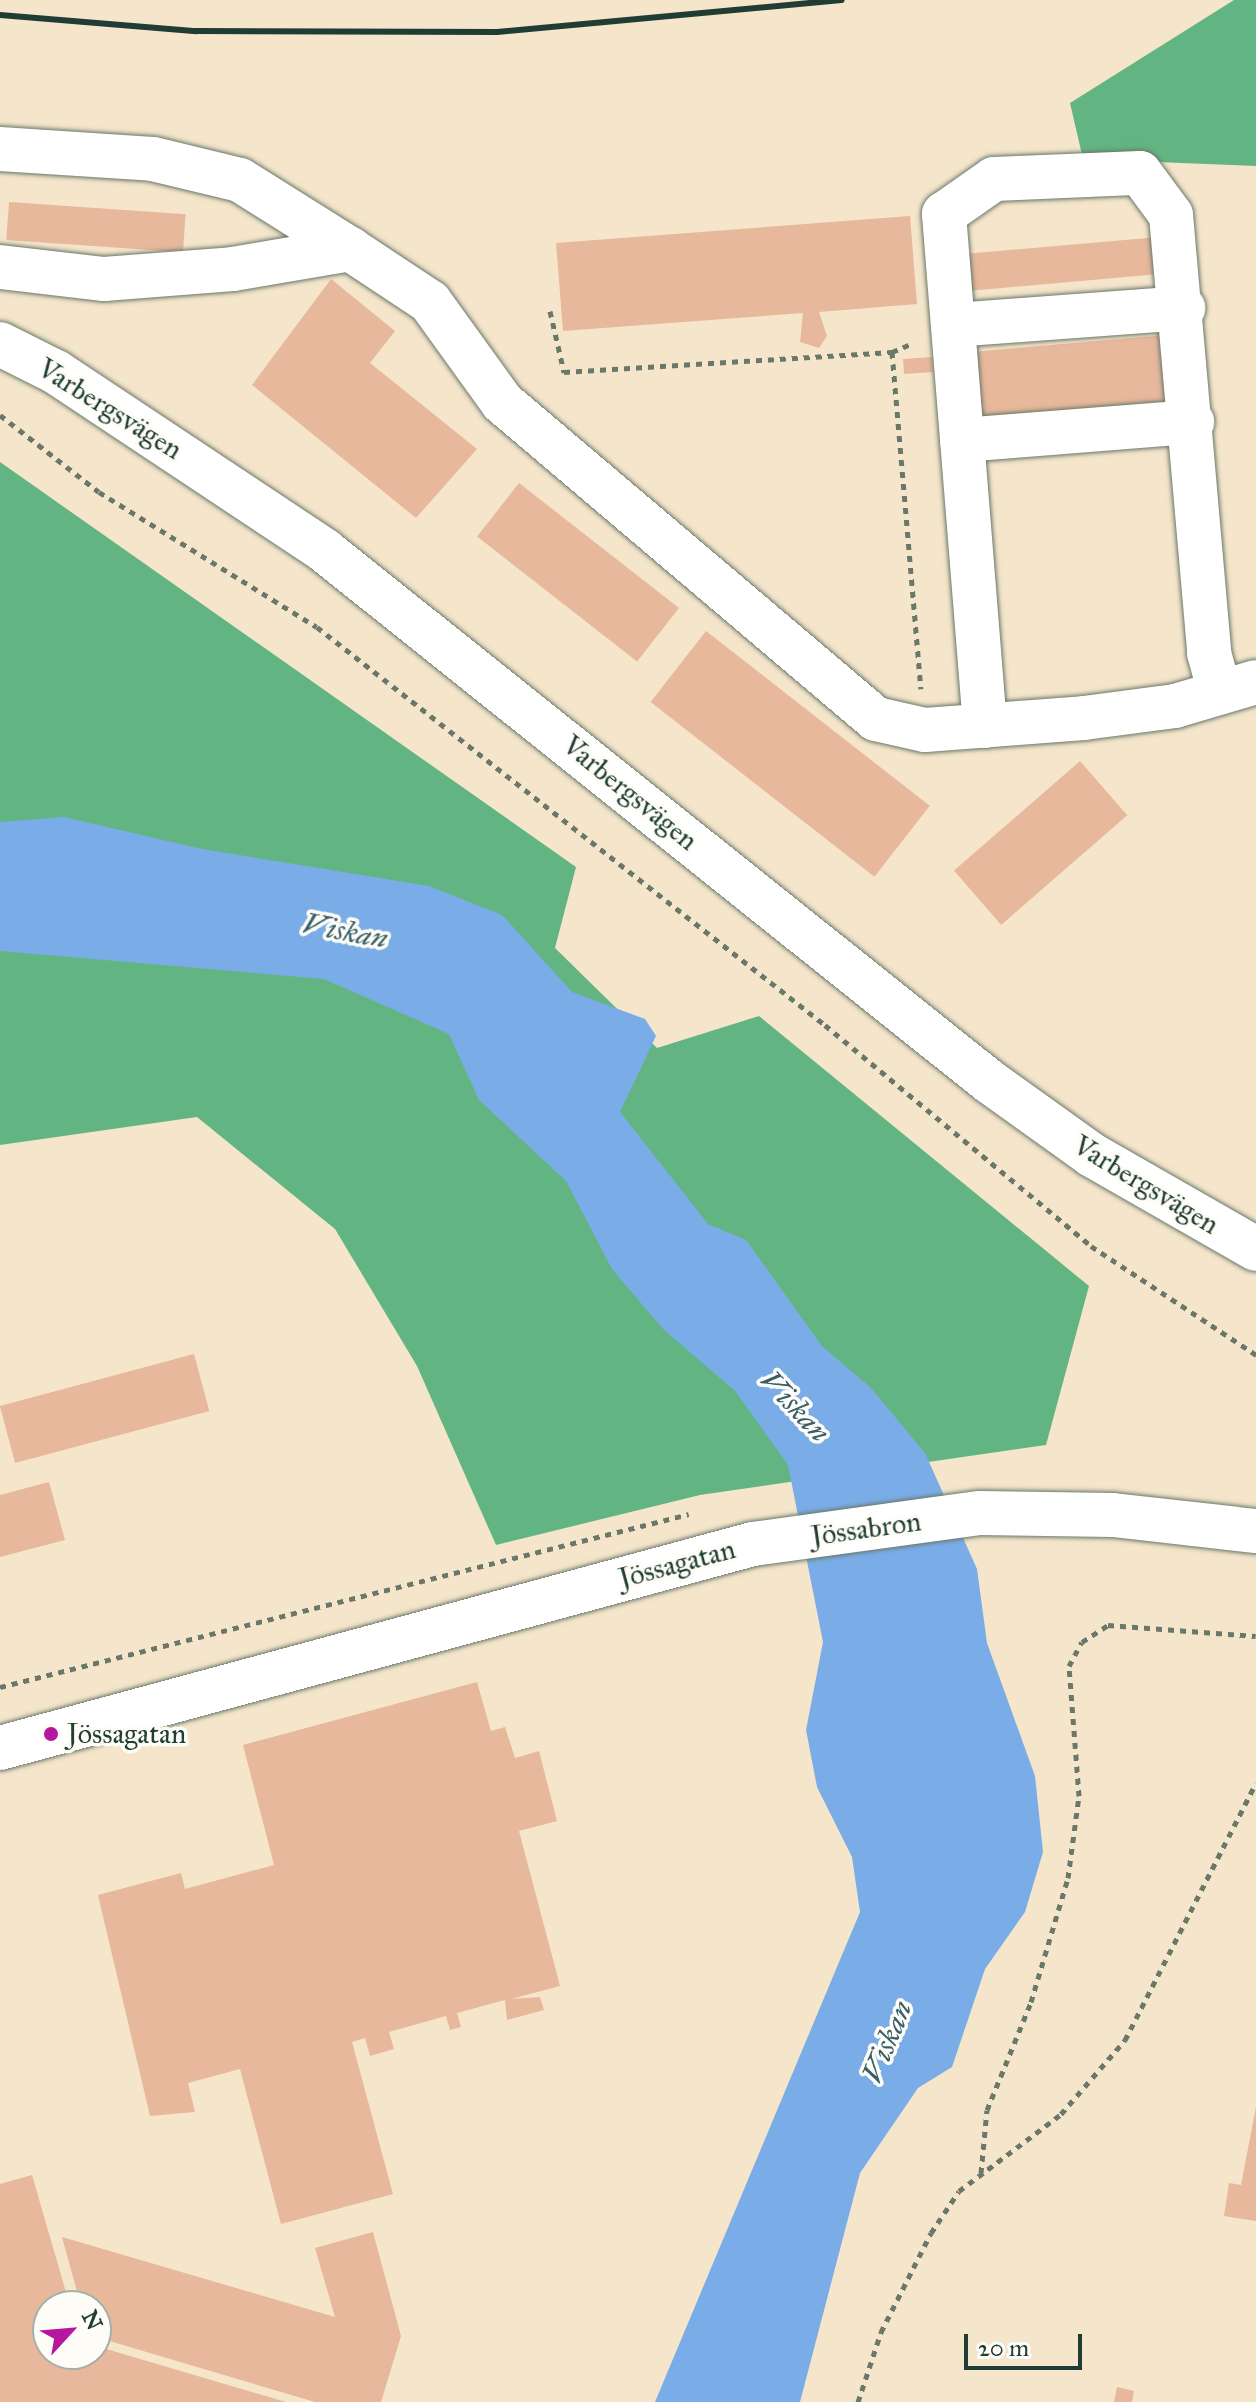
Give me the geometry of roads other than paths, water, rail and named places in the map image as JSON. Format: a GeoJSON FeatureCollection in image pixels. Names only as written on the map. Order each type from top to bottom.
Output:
{"type":"FeatureCollection","features":[{"type":"Feature","properties":{"kind":"main road"},"geometry":{"type":"LineString","coordinates":[[5,154],[153,159],[240,180],[430,302],[502,402],[876,719],[925,730],[984,710],[1138,711],[1238,688],[1209,653],[1183,308],[1171,215],[1140,173],[994,179],[944,214],[984,710]]}},
{"type":"Feature","properties":{"kind":"main road"},"geometry":{"type":"LineString","coordinates":[[0,267],[104,279],[233,269],[350,249]]}},
{"type":"Feature","properties":{"kind":"main road"},"geometry":{"type":"LineString","coordinates":[[953,325],[1183,308]]}},
{"type":"Feature","properties":{"kind":"main road","name":"Varbergsvägen"},"geometry":{"type":"LineString","coordinates":[[0,344],[56,372],[325,551],[990,1082],[1092,1155],[1256,1249]]}},
{"type":"Feature","properties":{"kind":"main road"},"geometry":{"type":"LineString","coordinates":[[962,440],[1192,422]]}},
{"type":"Feature","properties":{"kind":"main road","name":"Jössabron"},"geometry":{"type":"LineString","coordinates":[[753,1544],[980,1513],[1113,1515],[1256,1531]]}},
{"type":"Feature","properties":{"kind":"main road","name":"Jössagatan"},"geometry":{"type":"LineString","coordinates":[[0,1748],[753,1544]]}},
{"type":"Feature","properties":{"kind":"water","name":"Viskan"},"geometry":{"type":"Polygon","coordinates":[[[64,817],[202,849],[429,886],[502,915],[572,992],[645,1019],[656,1036],[620,1112],[708,1224],[746,1240],[821,1345],[871,1388],[925,1453],[977,1569],[987,1643],[1035,1776],[1043,1852],[1025,1912],[985,1969],[952,2067],[918,2088],[860,2173],[800,2402],[655,2402],[860,1912],[852,1857],[817,1787],[806,1730],[823,1642],[788,1465],[735,1391],[664,1330],[612,1269],[566,1181],[479,1100],[449,1034],[324,979],[0,951],[0,822],[64,817]]]}},
{"type":"Feature","properties":{"kind":"railway"},"geometry":{"type":"LineString","coordinates":[[0,15],[196,31],[497,32],[842,0]]}},
{"type":"Feature","properties":{"kind":"place","name":"Jössagatan"},"geometry":{"type":"Point","coordinates":[51,1734]}}]}
